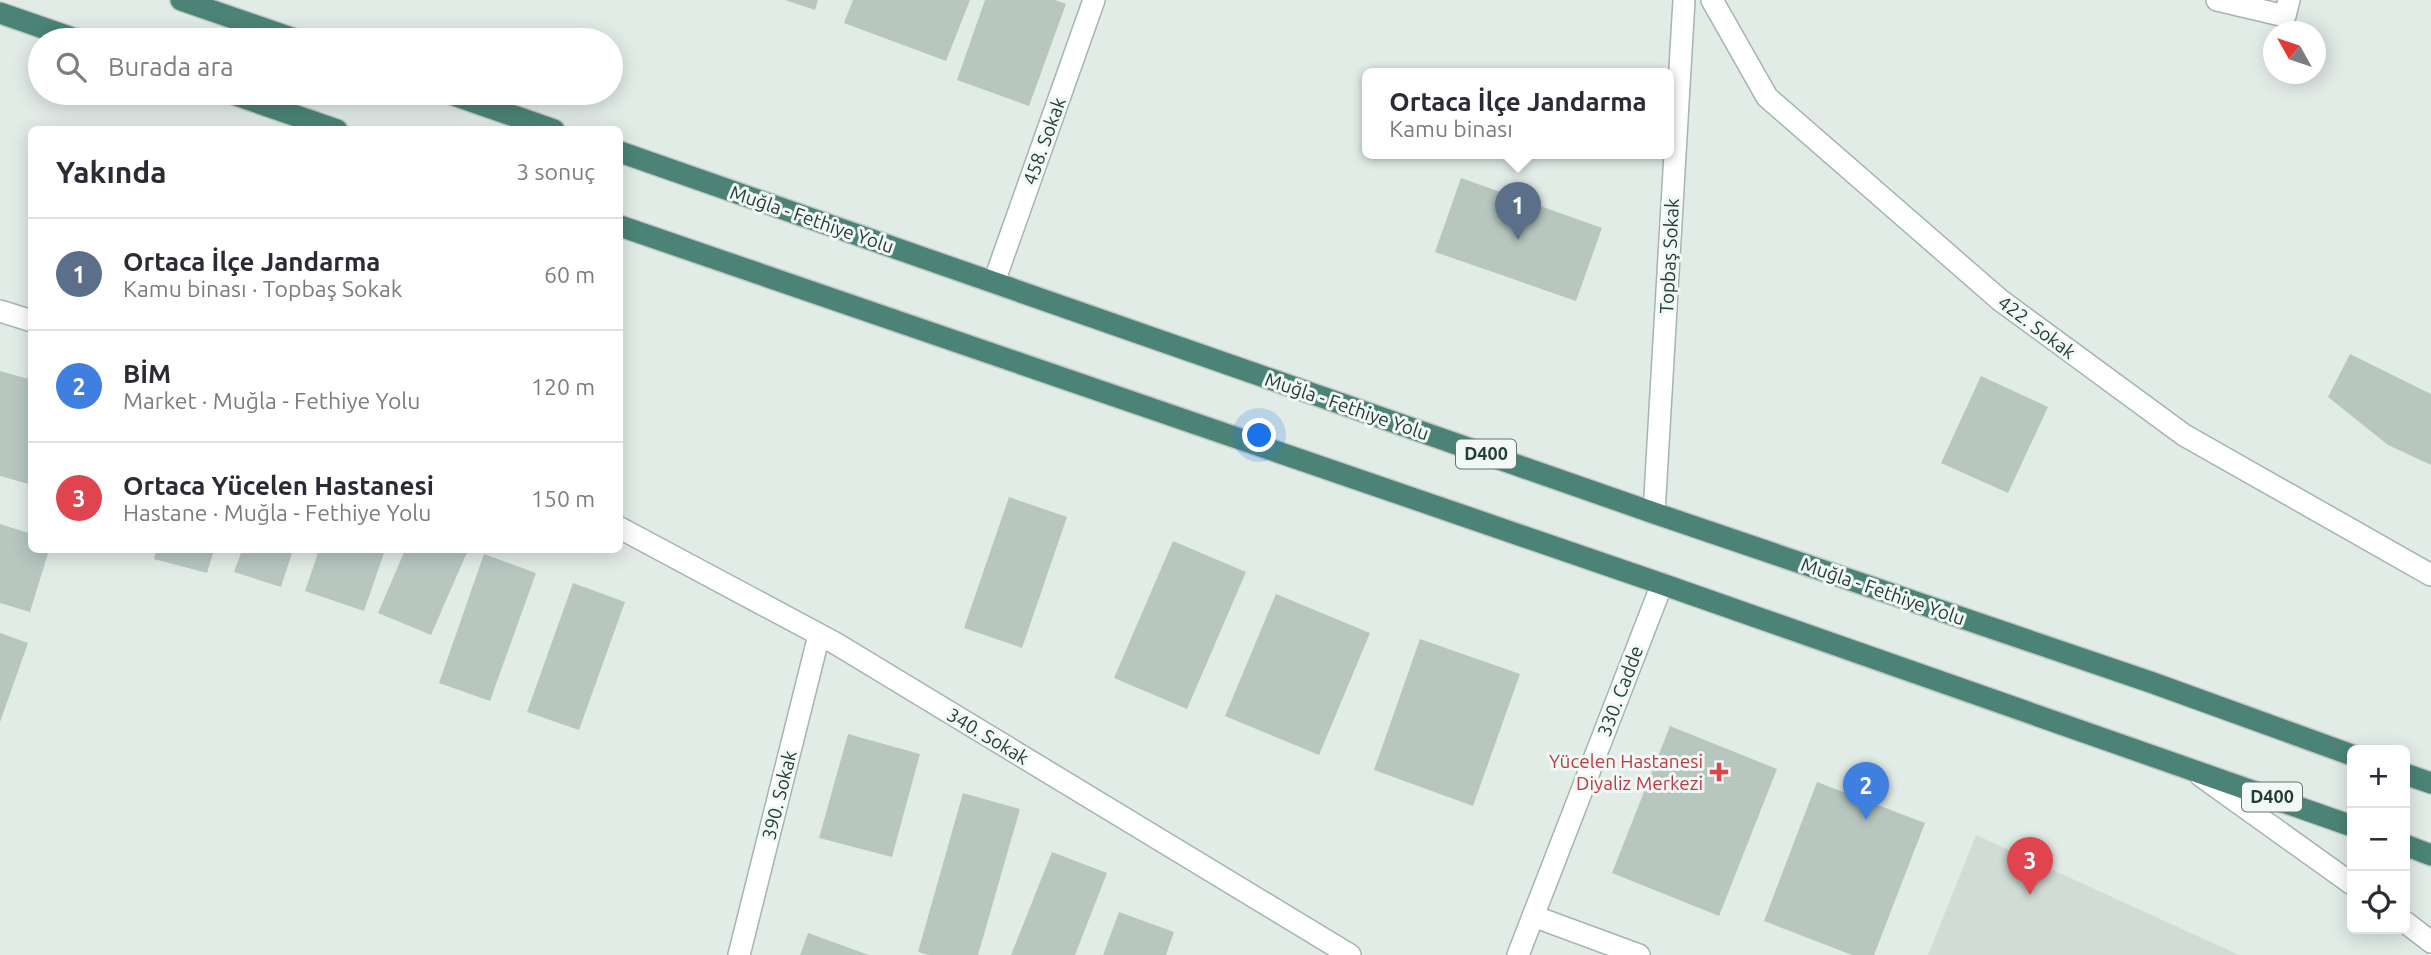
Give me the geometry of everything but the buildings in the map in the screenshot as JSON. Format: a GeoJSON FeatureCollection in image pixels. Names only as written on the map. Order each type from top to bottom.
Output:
{"type":"FeatureCollection","features":[{"type":"Feature","properties":{"kind":"highway"},"geometry":{"type":"LineString","coordinates":[[181,0],[262,28]]}},
{"type":"Feature","properties":{"kind":"highway"},"geometry":{"type":"LineString","coordinates":[[0,13],[43,28]]}},
{"type":"Feature","properties":{"kind":"highway"},"geometry":{"type":"LineString","coordinates":[[265,105],[325,126]]}},
{"type":"Feature","properties":{"kind":"highway"},"geometry":{"type":"LineString","coordinates":[[482,105],[543,126]]}},
{"type":"Feature","properties":{"kind":"highway","name":"Muğla - Fethiye Yolu"},"geometry":{"type":"LineString","coordinates":[[623,153],[1654,513],[2153,683],[2347,753]]}},
{"type":"Feature","properties":{"kind":"highway","name":"D400"},"geometry":{"type":"LineString","coordinates":[[623,227],[1662,584],[2347,824]]}},
{"type":"Feature","properties":{"kind":"highway"},"geometry":{"type":"LineString","coordinates":[[2410,776],[2431,783]]}},
{"type":"Feature","properties":{"kind":"highway"},"geometry":{"type":"LineString","coordinates":[[2410,847],[2431,855]]}},
{"type":"Feature","properties":{"kind":"street","name":"458. Sokak"},"geometry":{"type":"LineString","coordinates":[[994,282],[1094,0]]}},
{"type":"Feature","properties":{"kind":"street","name":"Topbaş Sokak"},"geometry":{"type":"LineString","coordinates":[[1654,513],[1684,0]]}},
{"type":"Feature","properties":{"kind":"street","name":"422. Sokak"},"geometry":{"type":"LineString","coordinates":[[1712,0],[1767,97],[2000,300],[2184,435],[2431,575]]}},
{"type":"Feature","properties":{"kind":"street"},"geometry":{"type":"LineString","coordinates":[[2217,0],[2287,8]]}},
{"type":"Feature","properties":{"kind":"street"},"geometry":{"type":"LineString","coordinates":[[0,311],[28,320]]}},
{"type":"Feature","properties":{"kind":"street","name":"340. Sokak"},"geometry":{"type":"LineString","coordinates":[[623,530],[819,635],[1349,955]]}},
{"type":"Feature","properties":{"kind":"street","name":"330. Cadde"},"geometry":{"type":"LineString","coordinates":[[1518,955],[1662,584]]}},
{"type":"Feature","properties":{"kind":"street","name":"390. Sokak"},"geometry":{"type":"LineString","coordinates":[[739,955],[819,635]]}},
{"type":"Feature","properties":{"kind":"street"},"geometry":{"type":"LineString","coordinates":[[2191,768],[2347,880]]}},
{"type":"Feature","properties":{"kind":"street"},"geometry":{"type":"LineString","coordinates":[[1533,916],[1639,955]]}},
{"type":"Feature","properties":{"kind":"street"},"geometry":{"type":"LineString","coordinates":[[2410,926],[2431,942]]}},
{"type":"Feature","properties":{"kind":"shaded area"},"geometry":{"type":"Polygon","coordinates":[[[1976,835],[2239,955],[1928,955],[1976,835]]]}},
{"type":"Feature","properties":{"kind":"place","name":"Ortaca İlçe Jandarma"},"geometry":{"type":"Point","coordinates":[1518,240]}},
{"type":"Feature","properties":{"kind":"place","name":"Yücelen Hastanesi Diyaliz Merkezi"},"geometry":{"type":"Point","coordinates":[1719,772]}},
{"type":"Feature","properties":{"kind":"place","name":"BİM"},"geometry":{"type":"Point","coordinates":[1866,820]}},
{"type":"Feature","properties":{"kind":"place","name":"Ortaca Yücelen Hastanesi"},"geometry":{"type":"Point","coordinates":[2030,895]}}]}
